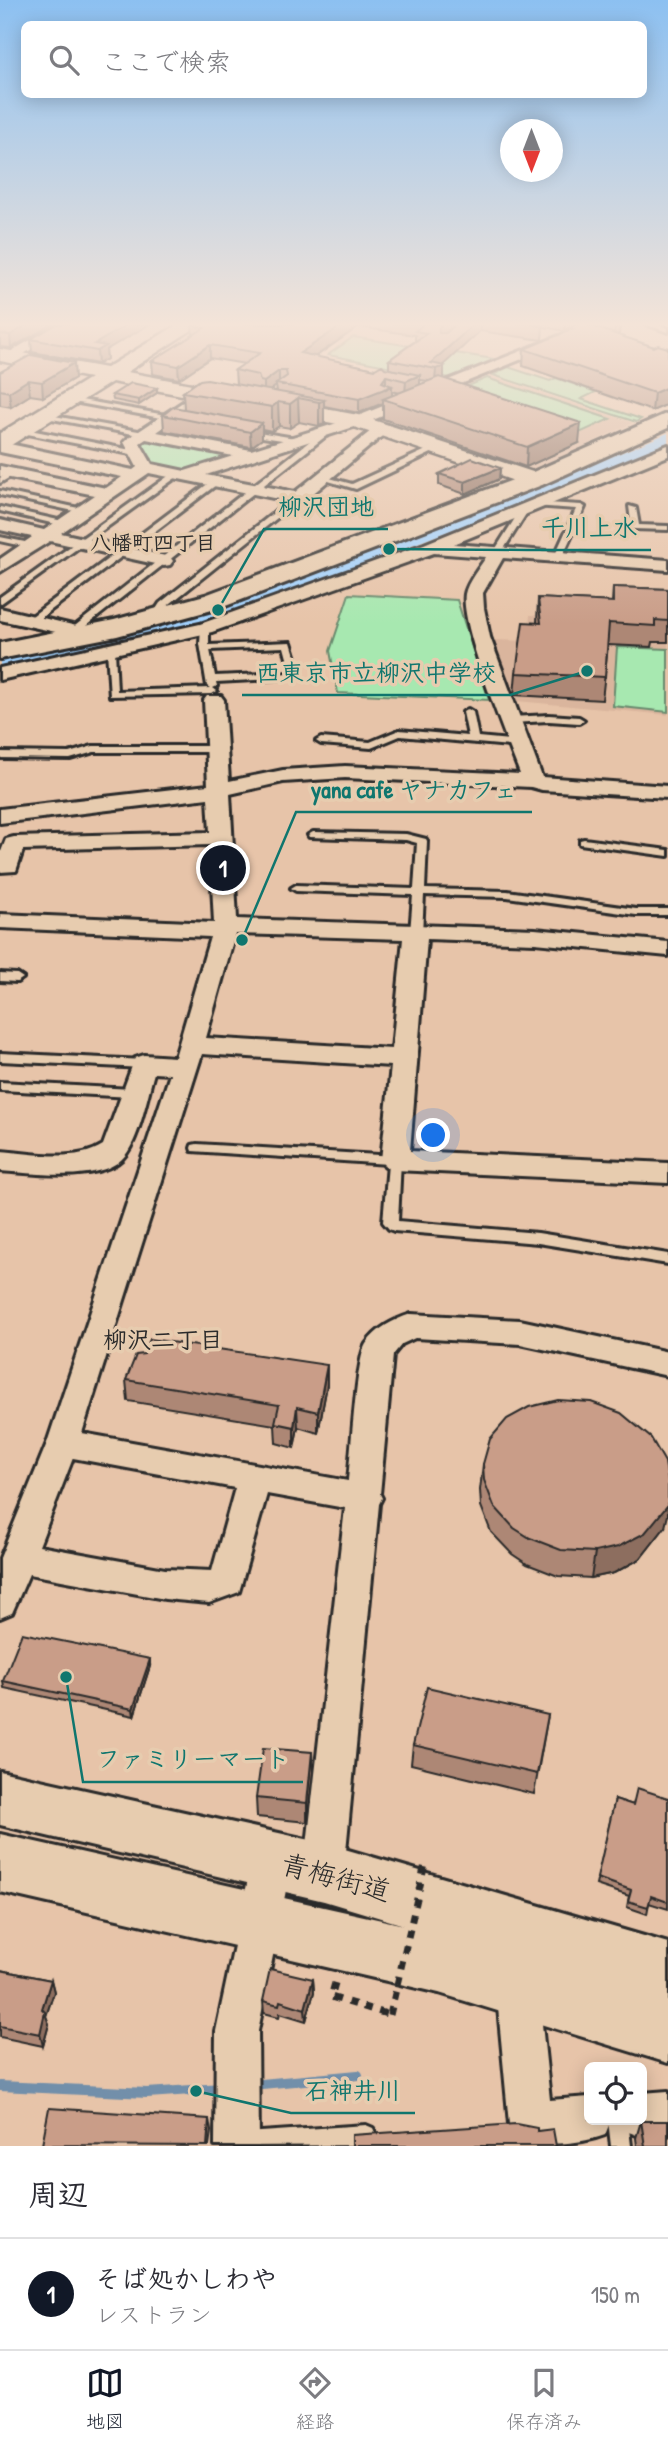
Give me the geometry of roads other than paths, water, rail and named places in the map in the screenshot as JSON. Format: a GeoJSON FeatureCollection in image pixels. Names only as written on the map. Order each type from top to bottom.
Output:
{"type":"FeatureCollection","features":[{"type":"Feature","properties":{"kind":"main road"},"geometry":{"type":"LineString","coordinates":[[0,651],[153,620],[531,497],[661,424]]}},
{"type":"Feature","properties":{"kind":"main road","name":"青梅街道"},"geometry":{"type":"LineString","coordinates":[[0,1798],[298,1866],[668,1973]]}},
{"type":"Feature","properties":{"kind":"main road"},"geometry":{"type":"LineString","coordinates":[[0,1863],[439,1962],[519,2010],[668,2032]]}},
{"type":"Feature","properties":{"kind":"street"},"geometry":{"type":"LineString","coordinates":[[0,442],[30,424]]}},
{"type":"Feature","properties":{"kind":"street"},"geometry":{"type":"LineString","coordinates":[[139,465],[132,442],[158,424]]}},
{"type":"Feature","properties":{"kind":"street"},"geometry":{"type":"LineString","coordinates":[[181,475],[346,424]]}},
{"type":"Feature","properties":{"kind":"street"},"geometry":{"type":"LineString","coordinates":[[367,424],[438,448],[531,497]]}},
{"type":"Feature","properties":{"kind":"street"},"geometry":{"type":"LineString","coordinates":[[0,447],[139,465],[298,498],[382,429]]}},
{"type":"Feature","properties":{"kind":"street"},"geometry":{"type":"LineString","coordinates":[[144,434],[250,455]]}},
{"type":"Feature","properties":{"kind":"street"},"geometry":{"type":"LineString","coordinates":[[0,674],[205,628],[429,548],[531,497],[563,492],[666,454]]}},
{"type":"Feature","properties":{"kind":"street"},"geometry":{"type":"LineString","coordinates":[[4,560],[83,511],[139,465]]}},
{"type":"Feature","properties":{"kind":"street"},"geometry":{"type":"LineString","coordinates":[[4,475],[108,493]]}},
{"type":"Feature","properties":{"kind":"street"},"geometry":{"type":"LineString","coordinates":[[0,524],[164,561]]}},
{"type":"Feature","properties":{"kind":"street"},"geometry":{"type":"LineString","coordinates":[[429,548],[668,565]]}},
{"type":"Feature","properties":{"kind":"street"},"geometry":{"type":"LineString","coordinates":[[497,553],[474,593],[475,608],[481,637],[533,781]]}},
{"type":"Feature","properties":{"kind":"street"},"geometry":{"type":"LineString","coordinates":[[0,614],[74,634]]}},
{"type":"Feature","properties":{"kind":"street"},"geometry":{"type":"LineString","coordinates":[[0,1602],[62,1443],[189,1055],[218,947],[226,927],[213,696]]}},
{"type":"Feature","properties":{"kind":"street"},"geometry":{"type":"LineString","coordinates":[[0,816],[218,790],[283,776],[345,772],[533,781],[542,785],[668,792]]}},
{"type":"Feature","properties":{"kind":"street"},"geometry":{"type":"LineString","coordinates":[[0,866],[8,866],[14,844],[220,838]]}},
{"type":"Feature","properties":{"kind":"street"},"geometry":{"type":"LineString","coordinates":[[0,921],[216,930],[226,927],[535,936],[668,949]]}},
{"type":"Feature","properties":{"kind":"street"},"geometry":{"type":"LineString","coordinates":[[416,933],[395,1160],[668,1172]]}},
{"type":"Feature","properties":{"kind":"street"},"geometry":{"type":"LineString","coordinates":[[0,1161],[87,1164],[112,1152],[121,1134],[132,1093],[144,1064],[189,1055],[404,1058]]}},
{"type":"Feature","properties":{"kind":"street"},"geometry":{"type":"LineString","coordinates":[[237,2135],[237,2031],[257,1920],[298,1866],[365,1498],[378,1351],[391,1336],[411,1326],[520,1332],[668,1364]]}},
{"type":"Feature","properties":{"kind":"street"},"geometry":{"type":"LineString","coordinates":[[62,1443],[365,1498]]}},
{"type":"Feature","properties":{"kind":"street"},"geometry":{"type":"LineString","coordinates":[[19,1557],[165,1584],[209,1588],[227,1581],[254,1478]]}},
{"type":"Feature","properties":{"kind":"street"},"geometry":{"type":"LineString","coordinates":[[519,2010],[522,2118],[584,2119]]}},
{"type":"Feature","properties":{"kind":"street"},"geometry":{"type":"LineString","coordinates":[[647,2115],[668,2113]]}},
{"type":"Feature","properties":{"kind":"lane"},"geometry":{"type":"LineString","coordinates":[[89,424],[144,434]]}},
{"type":"Feature","properties":{"kind":"lane"},"geometry":{"type":"LineString","coordinates":[[74,634],[332,428]]}},
{"type":"Feature","properties":{"kind":"lane"},"geometry":{"type":"LineString","coordinates":[[231,429],[295,440]]}},
{"type":"Feature","properties":{"kind":"lane"},"geometry":{"type":"LineString","coordinates":[[20,430],[139,465]]}},
{"type":"Feature","properties":{"kind":"lane"},"geometry":{"type":"LineString","coordinates":[[322,478],[353,487],[438,448]]}},
{"type":"Feature","properties":{"kind":"lane"},"geometry":{"type":"LineString","coordinates":[[0,601],[181,475]]}},
{"type":"Feature","properties":{"kind":"lane"},"geometry":{"type":"LineString","coordinates":[[31,621],[216,482]]}},
{"type":"Feature","properties":{"kind":"lane"},"geometry":{"type":"LineString","coordinates":[[0,493],[83,511]]}},
{"type":"Feature","properties":{"kind":"lane"},"geometry":{"type":"LineString","coordinates":[[497,553],[531,497],[581,507],[558,557]]}},
{"type":"Feature","properties":{"kind":"lane"},"geometry":{"type":"LineString","coordinates":[[153,620],[163,605],[298,498]]}},
{"type":"Feature","properties":{"kind":"lane"},"geometry":{"type":"LineString","coordinates":[[632,508],[635,527],[668,528]]}},
{"type":"Feature","properties":{"kind":"lane"},"geometry":{"type":"LineString","coordinates":[[0,509],[64,524]]}},
{"type":"Feature","properties":{"kind":"lane"},"geometry":{"type":"LineString","coordinates":[[0,539],[32,545]]}},
{"type":"Feature","properties":{"kind":"lane"},"geometry":{"type":"LineString","coordinates":[[111,650],[113,694],[213,696],[205,648],[205,628]]}},
{"type":"Feature","properties":{"kind":"lane"},"geometry":{"type":"LineString","coordinates":[[205,648],[288,643],[296,675],[211,679]]}},
{"type":"Feature","properties":{"kind":"lane"},"geometry":{"type":"LineString","coordinates":[[468,712],[474,740]]}},
{"type":"Feature","properties":{"kind":"lane"},"geometry":{"type":"LineString","coordinates":[[511,720],[579,720]]}},
{"type":"Feature","properties":{"kind":"lane"},"geometry":{"type":"LineString","coordinates":[[321,741],[371,745],[399,733],[520,744]]}},
{"type":"Feature","properties":{"kind":"lane"},"geometry":{"type":"LineString","coordinates":[[0,755],[70,756],[93,749],[216,749]]}},
{"type":"Feature","properties":{"kind":"lane"},"geometry":{"type":"LineString","coordinates":[[313,835],[406,837],[422,841],[416,933]]}},
{"type":"Feature","properties":{"kind":"lane"},"geometry":{"type":"LineString","coordinates":[[584,842],[668,853]]}},
{"type":"Feature","properties":{"kind":"lane"},"geometry":{"type":"LineString","coordinates":[[296,888],[507,894],[636,912],[668,912]]}},
{"type":"Feature","properties":{"kind":"lane"},"geometry":{"type":"LineString","coordinates":[[0,977],[17,978]]}},
{"type":"Feature","properties":{"kind":"lane"},"geometry":{"type":"LineString","coordinates":[[0,1057],[144,1064]]}},
{"type":"Feature","properties":{"kind":"lane"},"geometry":{"type":"LineString","coordinates":[[0,1086],[132,1093]]}},
{"type":"Feature","properties":{"kind":"lane"},"geometry":{"type":"LineString","coordinates":[[197,1148],[395,1160],[390,1222],[394,1226],[538,1238],[668,1259]]}},
{"type":"Feature","properties":{"kind":"lane"},"geometry":{"type":"LineString","coordinates":[[619,2125],[621,2146]]}},
{"type":"Feature","properties":{"kind":"lane"},"geometry":{"type":"LineString","coordinates":[[237,2135],[384,2134]]}},
{"type":"Feature","properties":{"kind":"waterway"},"geometry":{"type":"LineString","coordinates":[[0,662],[144,632],[229,608],[552,487],[668,437]]}},
{"type":"Feature","properties":{"kind":"waterway"},"geometry":{"type":"LineString","coordinates":[[251,2085],[358,2075]]}},
{"type":"Feature","properties":{"kind":"waterway"},"geometry":{"type":"LineString","coordinates":[[0,2086],[147,2093],[222,2088]]}},
{"type":"Feature","properties":{"kind":"place","name":"千川上水"},"geometry":{"type":"Point","coordinates":[389,549]}},
{"type":"Feature","properties":{"kind":"place","name":"柳沢団地"},"geometry":{"type":"Point","coordinates":[218,610]}},
{"type":"Feature","properties":{"kind":"place","name":"西東京市立柳沢中学校"},"geometry":{"type":"Point","coordinates":[587,671]}},
{"type":"Feature","properties":{"kind":"place","name":"そば処かしわや"},"geometry":{"type":"Point","coordinates":[223,868]}},
{"type":"Feature","properties":{"kind":"place","name":"yana cafe ヤナカフェ"},"geometry":{"type":"Point","coordinates":[242,940]}},
{"type":"Feature","properties":{"kind":"place","name":"ファミリーマート"},"geometry":{"type":"Point","coordinates":[66,1677]}},
{"type":"Feature","properties":{"kind":"place","name":"石神井川"},"geometry":{"type":"Point","coordinates":[196,2091]}},
{"type":"Feature","properties":{"kind":"district","name":"八幡町四丁目"},"geometry":{"type":"Point","coordinates":[153,542]}},
{"type":"Feature","properties":{"kind":"district","name":"柳沢二丁目"},"geometry":{"type":"Point","coordinates":[163,1339]}}]}
